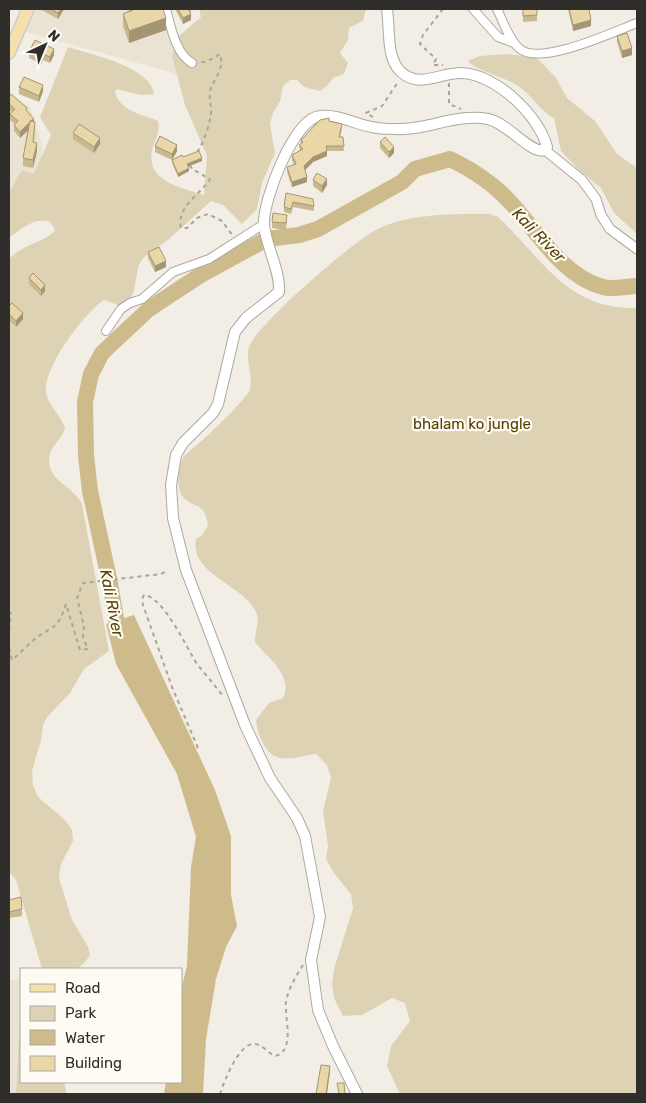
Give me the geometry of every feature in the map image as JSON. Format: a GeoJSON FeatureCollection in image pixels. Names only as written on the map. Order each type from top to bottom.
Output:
{"type":"FeatureCollection","features":[{"type":"Feature","properties":{"kind":"main road"},"geometry":{"type":"LineString","coordinates":[[9,53],[28,9]]}},
{"type":"Feature","properties":{"kind":"main road"},"geometry":{"type":"LineString","coordinates":[[357,1094],[318,1010],[311,972],[320,917],[305,836],[297,818],[270,778],[245,724],[186,570],[171,503],[172,476],[176,455],[183,442],[213,413],[218,404],[235,332],[246,318],[278,294],[280,289],[265,229],[269,199],[282,162],[292,142],[306,123],[318,116],[326,116],[367,126],[403,130],[454,119],[476,117],[502,123],[533,149],[541,152],[546,150],[546,141],[535,123],[521,106],[503,90],[479,76],[462,73],[447,74],[428,80],[412,78],[404,74],[398,68],[392,54],[386,9]]}},
{"type":"Feature","properties":{"kind":"street"},"geometry":{"type":"LineString","coordinates":[[166,9],[173,34],[182,54],[192,62]]}},
{"type":"Feature","properties":{"kind":"street"},"geometry":{"type":"LineString","coordinates":[[473,9],[498,37],[514,43],[529,54],[541,54],[604,36],[637,23]]}},
{"type":"Feature","properties":{"kind":"street"},"geometry":{"type":"LineString","coordinates":[[497,9],[514,43]]}},
{"type":"Feature","properties":{"kind":"street"},"geometry":{"type":"LineString","coordinates":[[546,150],[582,180],[596,199],[601,215],[610,229],[637,250]]}},
{"type":"Feature","properties":{"kind":"street"},"geometry":{"type":"LineString","coordinates":[[106,331],[121,309],[130,303],[142,299],[172,272],[209,259],[265,229]]}},
{"type":"Feature","properties":{"kind":"path"},"geometry":{"type":"LineString","coordinates":[[443,9],[423,35],[420,44],[436,60],[433,66],[446,66],[449,104],[467,111],[476,117]]}},
{"type":"Feature","properties":{"kind":"path"},"geometry":{"type":"LineString","coordinates":[[192,62],[206,62],[220,54],[222,61],[218,75],[211,88],[209,100],[212,113],[199,151],[193,154]]}},
{"type":"Feature","properties":{"kind":"path"},"geometry":{"type":"LineString","coordinates":[[367,126],[374,117],[366,113],[382,106],[404,74]]}},
{"type":"Feature","properties":{"kind":"path"},"geometry":{"type":"LineString","coordinates":[[189,163],[192,169],[210,179],[182,211],[179,220],[181,228],[187,228],[197,218],[208,214],[222,221],[237,239]]}},
{"type":"Feature","properties":{"kind":"path"},"geometry":{"type":"LineString","coordinates":[[9,648],[12,660],[36,638],[52,629],[60,621],[66,604],[80,650],[88,649],[83,638],[84,626],[77,598],[83,583],[162,574],[168,570]]}},
{"type":"Feature","properties":{"kind":"path"},"geometry":{"type":"LineString","coordinates":[[198,748],[172,687],[143,605],[143,596],[148,595],[174,624],[196,663],[227,701]]}},
{"type":"Feature","properties":{"kind":"path"},"geometry":{"type":"LineString","coordinates":[[9,611],[11,614],[9,632]]}},
{"type":"Feature","properties":{"kind":"path"},"geometry":{"type":"LineString","coordinates":[[220,1094],[236,1060],[245,1046],[259,1045],[275,1056],[283,1051],[287,1042],[286,1014],[288,994],[313,951]]}},
{"type":"Feature","properties":{"kind":"shaded area"},"geometry":{"type":"Polygon","coordinates":[[[33,9],[163,9],[184,76],[23,31],[33,9]]]}},
{"type":"Feature","properties":{"kind":"shaded area"},"geometry":{"type":"Polygon","coordinates":[[[9,94],[30,107],[43,147],[41,161],[9,223],[9,94]]]}},
{"type":"Feature","properties":{"kind":"shaded area"},"geometry":{"type":"Polygon","coordinates":[[[20,979],[16,1094],[9,1094],[9,980],[20,979]]]}},
{"type":"Feature","properties":{"kind":"green space"},"geometry":{"type":"Polygon","coordinates":[[[199,9],[366,9],[363,21],[349,28],[348,40],[340,53],[348,63],[344,74],[333,78],[320,91],[304,87],[297,80],[290,80],[283,86],[280,101],[273,113],[270,124],[275,153],[262,183],[257,209],[242,224],[223,205],[211,201],[169,239],[143,258],[138,267],[134,291],[129,301],[118,305],[104,300],[86,316],[59,354],[47,380],[47,395],[65,428],[51,451],[49,463],[55,476],[78,497],[82,504],[109,651],[84,669],[70,693],[48,716],[43,725],[41,740],[32,771],[33,785],[38,797],[65,820],[72,830],[73,841],[61,864],[59,878],[72,920],[88,947],[90,955],[78,968],[42,968],[16,880],[9,872],[9,259],[14,254],[52,234],[55,230],[50,222],[33,222],[9,238],[9,193],[22,170],[34,174],[51,135],[40,117],[68,47],[118,63],[143,76],[151,85],[154,94],[140,95],[117,89],[115,92],[121,104],[138,114],[158,121],[159,128],[152,151],[152,162],[160,177],[177,186],[204,195],[207,156],[185,105],[172,56],[179,36],[201,17],[199,9]]]}},
{"type":"Feature","properties":{"kind":"green space"},"geometry":{"type":"Polygon","coordinates":[[[506,54],[535,57],[541,62],[556,78],[567,98],[595,121],[617,154],[637,168],[637,234],[614,213],[601,188],[579,170],[561,151],[554,118],[548,115],[519,87],[476,67],[468,61],[480,56],[506,54]]]}},
{"type":"Feature","properties":{"kind":"green space","name":"bhalam ko jungle"},"geometry":{"type":"Polygon","coordinates":[[[490,214],[498,217],[558,279],[574,291],[592,301],[613,306],[637,308],[637,1094],[400,1094],[387,1066],[391,1046],[410,1021],[405,1003],[392,998],[362,1015],[343,1016],[334,998],[332,984],[334,969],[353,908],[351,894],[334,873],[326,859],[328,846],[323,811],[331,778],[327,765],[316,754],[281,758],[266,749],[258,731],[256,720],[269,703],[283,698],[285,682],[278,667],[255,642],[258,623],[256,612],[250,603],[209,570],[201,561],[196,551],[196,539],[202,535],[208,526],[206,518],[202,509],[188,502],[179,489],[179,471],[184,456],[220,424],[247,395],[251,384],[248,357],[249,347],[255,336],[268,321],[327,267],[374,231],[405,220],[427,216],[490,214]]]}},
{"type":"Feature","properties":{"kind":"green space"},"geometry":{"type":"Polygon","coordinates":[[[20,1013],[20,1083],[64,1083],[67,1094],[16,1094],[20,1013]]]}},
{"type":"Feature","properties":{"kind":"water"},"geometry":{"type":"Polygon","coordinates":[[[134,615],[215,790],[231,836],[231,895],[237,926],[226,947],[216,979],[206,1039],[203,1094],[164,1094],[166,1083],[182,1083],[182,986],[187,966],[191,867],[196,837],[177,774],[116,664],[106,624],[134,615]]]}},
{"type":"Feature","properties":{"kind":"building"},"geometry":{"type":"Polygon","coordinates":[[[51,9],[61,9],[58,13],[51,9]]]}},
{"type":"Feature","properties":{"kind":"building"},"geometry":{"type":"Polygon","coordinates":[[[133,9],[163,9],[166,18],[129,31],[123,14],[133,9]]]}},
{"type":"Feature","properties":{"kind":"building"},"geometry":{"type":"Polygon","coordinates":[[[178,9],[188,9],[191,14],[183,18],[178,9]]]}},
{"type":"Feature","properties":{"kind":"building"},"geometry":{"type":"Polygon","coordinates":[[[523,9],[537,9],[537,15],[523,16],[523,9]]]}},
{"type":"Feature","properties":{"kind":"building"},"geometry":{"type":"Polygon","coordinates":[[[569,9],[589,9],[591,20],[573,25],[569,9]]]}},
{"type":"Feature","properties":{"kind":"building"},"geometry":{"type":"Polygon","coordinates":[[[627,33],[632,48],[622,51],[617,36],[627,33]]]}},
{"type":"Feature","properties":{"kind":"building"},"geometry":{"type":"Polygon","coordinates":[[[35,40],[54,49],[50,57],[43,54],[41,58],[29,52],[35,40]]]}},
{"type":"Feature","properties":{"kind":"building"},"geometry":{"type":"Polygon","coordinates":[[[24,77],[43,85],[39,96],[19,87],[24,77]]]}},
{"type":"Feature","properties":{"kind":"building"},"geometry":{"type":"Polygon","coordinates":[[[11,94],[27,108],[26,110],[34,119],[20,132],[14,125],[18,121],[10,114],[15,109],[9,104],[11,94]]]}},
{"type":"Feature","properties":{"kind":"building"},"geometry":{"type":"Polygon","coordinates":[[[329,118],[329,121],[342,124],[339,137],[343,137],[344,146],[326,146],[327,151],[313,157],[304,166],[307,177],[292,182],[287,167],[296,164],[292,155],[303,149],[299,145],[303,142],[301,140],[320,120],[329,118]]]}},
{"type":"Feature","properties":{"kind":"building"},"geometry":{"type":"Polygon","coordinates":[[[30,121],[35,122],[33,142],[37,143],[33,160],[23,158],[30,121]]]}},
{"type":"Feature","properties":{"kind":"building"},"geometry":{"type":"Polygon","coordinates":[[[79,124],[100,138],[94,147],[73,133],[79,124]]]}},
{"type":"Feature","properties":{"kind":"building"},"geometry":{"type":"Polygon","coordinates":[[[160,136],[177,145],[172,154],[155,146],[160,136]]]}},
{"type":"Feature","properties":{"kind":"building"},"geometry":{"type":"Polygon","coordinates":[[[385,137],[394,147],[389,152],[380,142],[385,137]]]}},
{"type":"Feature","properties":{"kind":"building"},"geometry":{"type":"Polygon","coordinates":[[[199,151],[202,158],[187,164],[189,168],[178,174],[172,160],[182,155],[183,157],[199,151]]]}},
{"type":"Feature","properties":{"kind":"building"},"geometry":{"type":"Polygon","coordinates":[[[317,173],[327,179],[322,186],[313,180],[317,173]]]}},
{"type":"Feature","properties":{"kind":"building"},"geometry":{"type":"Polygon","coordinates":[[[286,193],[313,199],[314,206],[293,202],[291,209],[284,207],[286,193]]]}},
{"type":"Feature","properties":{"kind":"building"},"geometry":{"type":"Polygon","coordinates":[[[273,213],[287,215],[286,223],[272,222],[273,213]]]}},
{"type":"Feature","properties":{"kind":"building"},"geometry":{"type":"Polygon","coordinates":[[[159,247],[166,261],[155,266],[148,252],[159,247]]]}},
{"type":"Feature","properties":{"kind":"building"},"geometry":{"type":"Polygon","coordinates":[[[33,273],[45,285],[41,290],[29,278],[33,273]]]}},
{"type":"Feature","properties":{"kind":"building"},"geometry":{"type":"Polygon","coordinates":[[[12,303],[23,313],[16,321],[9,314],[9,306],[12,303]]]}},
{"type":"Feature","properties":{"kind":"building"},"geometry":{"type":"Polygon","coordinates":[[[21,897],[22,909],[9,912],[9,900],[21,897]]]}},
{"type":"Feature","properties":{"kind":"building"},"geometry":{"type":"Polygon","coordinates":[[[321,1065],[330,1066],[326,1094],[316,1094],[321,1065]]]}},
{"type":"Feature","properties":{"kind":"building"},"geometry":{"type":"Polygon","coordinates":[[[337,1083],[344,1083],[345,1094],[339,1094],[337,1083]]]}},
{"type":"Feature","properties":{"kind":"waterway","name":"Kali River"},"geometry":{"type":"LineString","coordinates":[[120,642],[110,583],[90,491],[86,456],[85,402],[91,374],[102,353],[149,309],[199,276],[267,239],[299,235],[318,229],[402,182],[415,169],[450,159],[475,173],[498,190],[552,252],[575,273],[588,281],[607,288],[637,286]]}}]}
